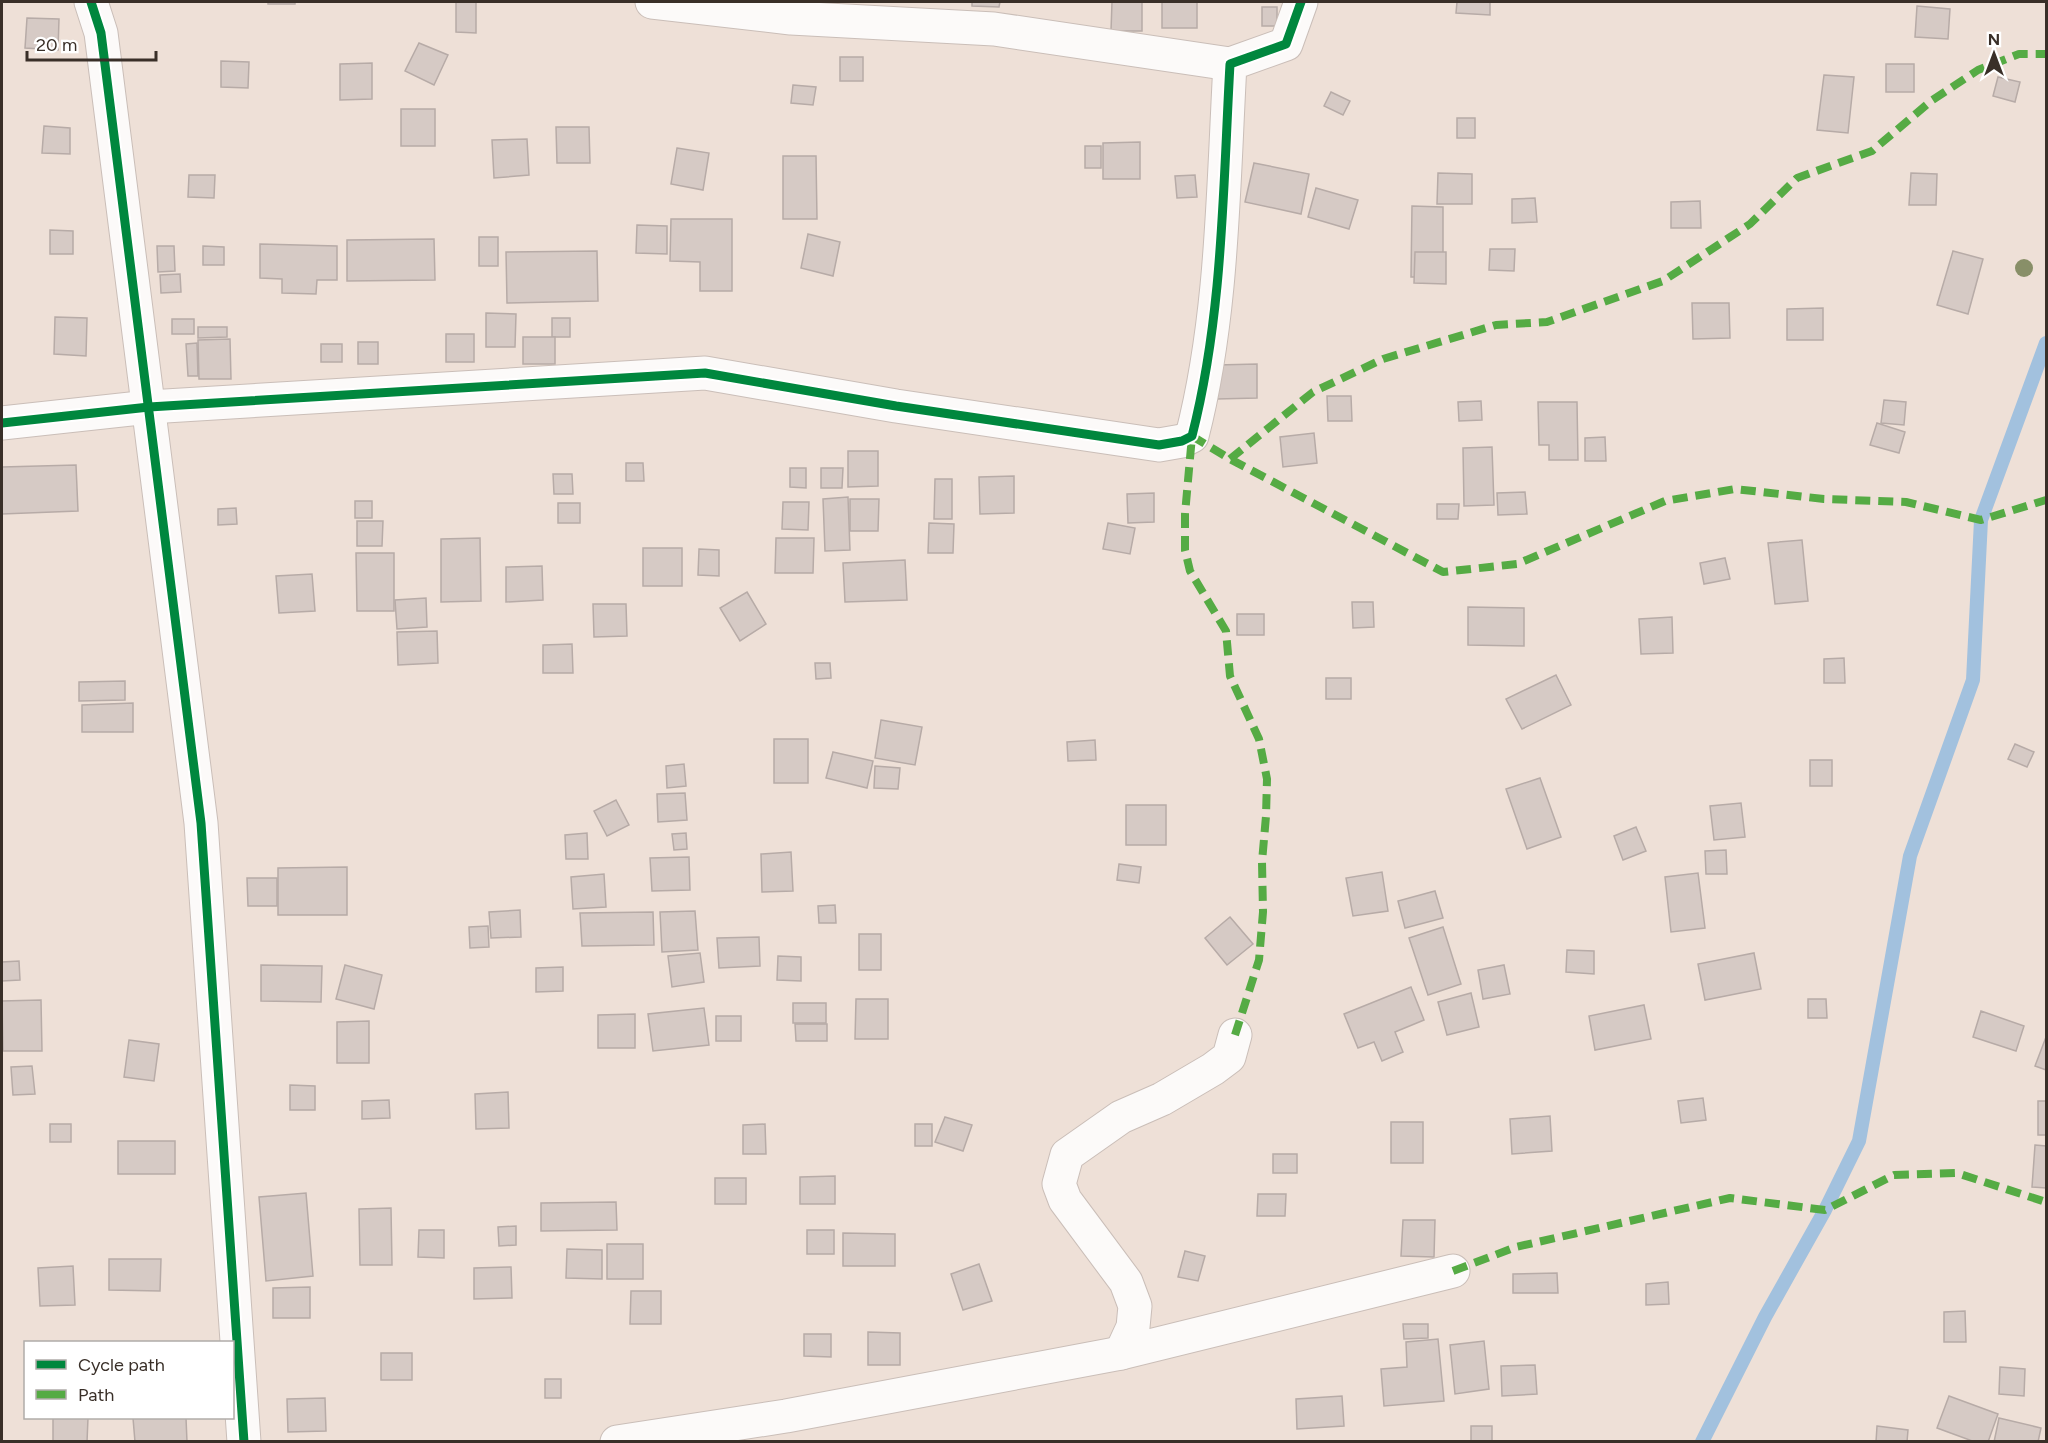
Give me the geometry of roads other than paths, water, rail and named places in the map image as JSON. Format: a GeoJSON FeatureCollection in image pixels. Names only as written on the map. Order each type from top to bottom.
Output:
{"type":"FeatureCollection","features":[{"type":"Feature","properties":{"kind":"street"},"geometry":{"type":"LineString","coordinates":[[91,2],[101,33],[201,823],[244,1442]]}},
{"type":"Feature","properties":{"kind":"street"},"geometry":{"type":"LineString","coordinates":[[652,2],[791,18],[994,29],[1230,64],[1286,44],[1301,2]]}},
{"type":"Feature","properties":{"kind":"street"},"geometry":{"type":"LineString","coordinates":[[2,423],[149,407],[705,373],[896,406],[1159,445],[1182,441],[1192,436],[1203,391],[1220,255],[1230,64]]}},
{"type":"Feature","properties":{"kind":"street"},"geometry":{"type":"LineString","coordinates":[[1121,1353],[1133,1327],[1135,1306],[1126,1282],[1065,1200],[1059,1184],[1067,1155],[1121,1117],[1162,1099],[1213,1069],[1229,1057],[1234,1035]]}},
{"type":"Feature","properties":{"kind":"street"},"geometry":{"type":"LineString","coordinates":[[617,1442],[786,1416],[1121,1353],[1453,1271]]}},
{"type":"Feature","properties":{"kind":"waterway"},"geometry":{"type":"LineString","coordinates":[[1702,1442],[1765,1317],[1825,1210],[1859,1141],[1910,856],[1973,680],[1981,520],[2046,343]]}}]}
